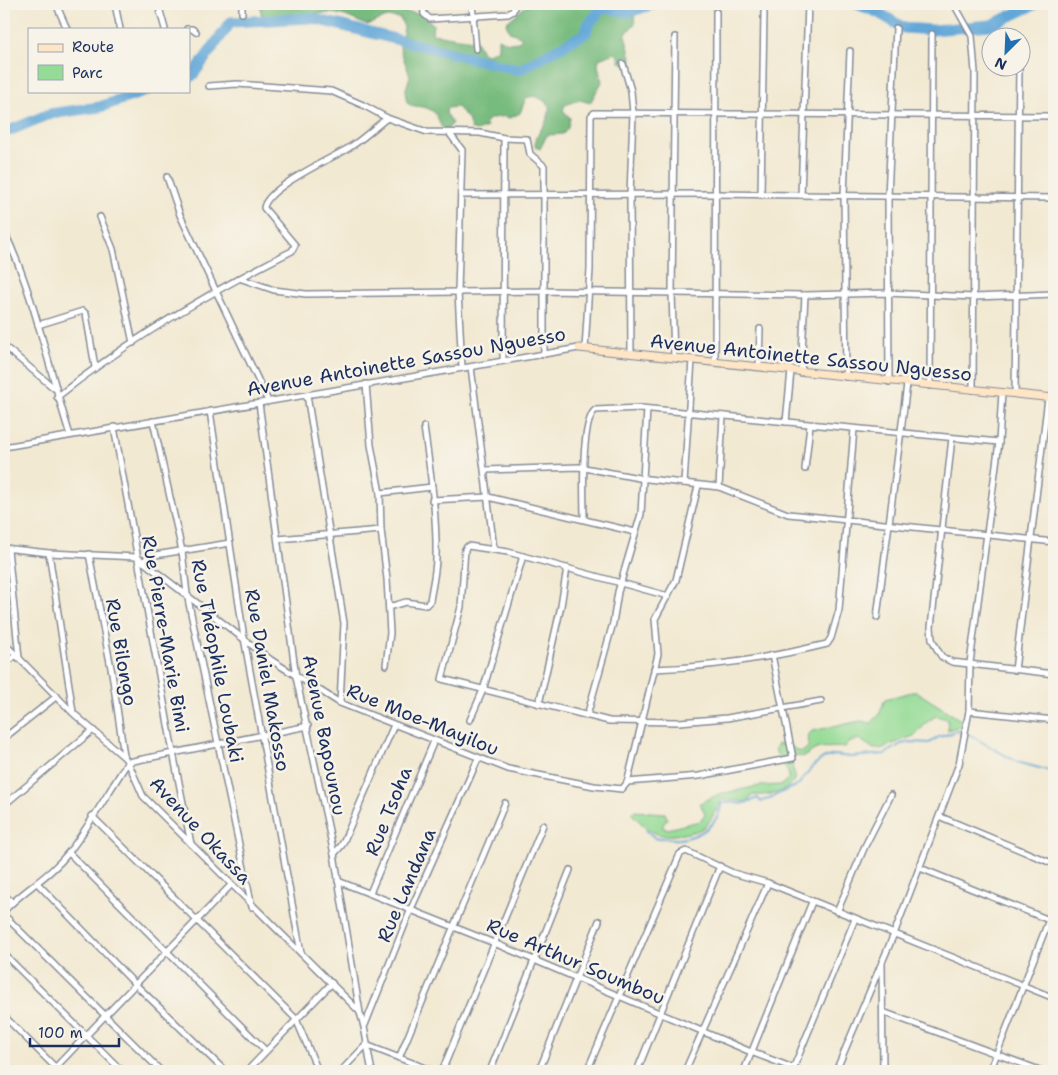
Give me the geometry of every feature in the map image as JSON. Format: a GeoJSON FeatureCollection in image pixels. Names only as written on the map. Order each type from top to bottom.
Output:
{"type":"FeatureCollection","features":[{"type":"Feature","properties":{"kind":"street"},"geometry":{"type":"LineString","coordinates":[[56,4],[67,28]]}},
{"type":"Feature","properties":{"kind":"street"},"geometry":{"type":"LineString","coordinates":[[115,4],[120,28]]}},
{"type":"Feature","properties":{"kind":"street"},"geometry":{"type":"LineString","coordinates":[[158,4],[165,28]]}},
{"type":"Feature","properties":{"kind":"street"},"geometry":{"type":"LineString","coordinates":[[242,4],[242,13]]}},
{"type":"Feature","properties":{"kind":"street"},"geometry":{"type":"LineString","coordinates":[[423,4],[424,14],[430,19],[512,13],[514,4]]}},
{"type":"Feature","properties":{"kind":"street"},"geometry":{"type":"LineString","coordinates":[[472,4],[476,49]]}},
{"type":"Feature","properties":{"kind":"street"},"geometry":{"type":"LineString","coordinates":[[802,195],[808,4]]}},
{"type":"Feature","properties":{"kind":"street"},"geometry":{"type":"LineString","coordinates":[[954,4],[972,36],[974,116],[973,390]]}},
{"type":"Feature","properties":{"kind":"street"},"geometry":{"type":"LineString","coordinates":[[715,363],[716,12]]}},
{"type":"Feature","properties":{"kind":"street"},"geometry":{"type":"LineString","coordinates":[[761,195],[764,12]]}},
{"type":"Feature","properties":{"kind":"street"},"geometry":{"type":"LineString","coordinates":[[889,382],[887,294],[888,196],[896,28]]}},
{"type":"Feature","properties":{"kind":"street"},"geometry":{"type":"LineString","coordinates":[[190,29],[196,32]]}},
{"type":"Feature","properties":{"kind":"street"},"geometry":{"type":"LineString","coordinates":[[930,386],[932,34]]}},
{"type":"Feature","properties":{"kind":"street"},"geometry":{"type":"LineString","coordinates":[[674,358],[672,293],[675,195],[675,38]]}},
{"type":"Feature","properties":{"kind":"street"},"geometry":{"type":"LineString","coordinates":[[846,377],[844,195],[850,51]]}},
{"type":"Feature","properties":{"kind":"street"},"geometry":{"type":"LineString","coordinates":[[623,64],[633,113],[630,195],[631,354]]}},
{"type":"Feature","properties":{"kind":"street"},"geometry":{"type":"LineString","coordinates":[[1016,394],[1016,198],[1019,78]]}},
{"type":"Feature","properties":{"kind":"street"},"geometry":{"type":"LineString","coordinates":[[209,86],[254,84],[331,91],[364,105],[387,118],[427,132],[490,134],[504,138],[527,139],[530,154],[544,166],[544,354]]}},
{"type":"Feature","properties":{"kind":"street"},"geometry":{"type":"LineString","coordinates":[[582,349],[588,292],[591,116],[600,112],[762,115],[1054,116]]}},
{"type":"Feature","properties":{"kind":"street"},"geometry":{"type":"LineString","coordinates":[[58,396],[95,367],[133,342],[217,292],[292,251],[295,245],[264,208],[267,199],[305,170],[348,149],[387,118]]}},
{"type":"Feature","properties":{"kind":"street"},"geometry":{"type":"LineString","coordinates":[[450,134],[462,150],[458,292],[462,368]]}},
{"type":"Feature","properties":{"kind":"street"},"geometry":{"type":"LineString","coordinates":[[503,361],[504,138]]}},
{"type":"Feature","properties":{"kind":"street"},"geometry":{"type":"LineString","coordinates":[[167,177],[180,214],[268,401]]}},
{"type":"Feature","properties":{"kind":"street"},"geometry":{"type":"LineString","coordinates":[[461,195],[590,196],[716,194],[1054,198]]}},
{"type":"Feature","properties":{"kind":"street"},"geometry":{"type":"LineString","coordinates":[[100,216],[113,249],[133,342]]}},
{"type":"Feature","properties":{"kind":"street"},"geometry":{"type":"LineString","coordinates":[[4,231],[38,324],[55,389],[70,435]]}},
{"type":"Feature","properties":{"kind":"street"},"geometry":{"type":"LineString","coordinates":[[242,279],[274,290],[290,293],[545,291],[804,295],[931,294],[974,297],[1054,294]]}},
{"type":"Feature","properties":{"kind":"street"},"geometry":{"type":"LineString","coordinates":[[801,373],[804,295]]}},
{"type":"Feature","properties":{"kind":"street"},"geometry":{"type":"LineString","coordinates":[[38,324],[83,310],[86,314],[95,367]]}},
{"type":"Feature","properties":{"kind":"street"},"geometry":{"type":"LineString","coordinates":[[759,367],[760,329]]}},
{"type":"Feature","properties":{"kind":"street"},"geometry":{"type":"LineString","coordinates":[[4,346],[55,389]]}},
{"type":"Feature","properties":{"kind":"street","name":"Avenue Antoinette Sassou Nguesso"},"geometry":{"type":"LineString","coordinates":[[4,447],[471,366],[582,349],[1051,398]]}},
{"type":"Feature","properties":{"kind":"street"},"geometry":{"type":"LineString","coordinates":[[684,484],[692,360]]}},
{"type":"Feature","properties":{"kind":"street"},"geometry":{"type":"LineString","coordinates":[[471,366],[494,549]]}},
{"type":"Feature","properties":{"kind":"street"},"geometry":{"type":"LineString","coordinates":[[786,422],[790,371]]}},
{"type":"Feature","properties":{"kind":"street"},"geometry":{"type":"LineString","coordinates":[[366,384],[371,445],[380,493],[381,530],[389,607],[390,646],[386,665]]}},
{"type":"Feature","properties":{"kind":"street"},"geometry":{"type":"LineString","coordinates":[[877,617],[907,384]]}},
{"type":"Feature","properties":{"kind":"street"},"geometry":{"type":"LineString","coordinates":[[836,1071],[894,934],[959,764],[969,711],[970,663],[999,442],[1002,392]]}},
{"type":"Feature","properties":{"kind":"street"},"geometry":{"type":"LineString","coordinates":[[307,394],[344,623],[340,703]]}},
{"type":"Feature","properties":{"kind":"street"},"geometry":{"type":"LineString","coordinates":[[1015,670],[1030,540],[1051,398]]}},
{"type":"Feature","properties":{"kind":"street","name":"Avenue Bapounou"},"geometry":{"type":"LineString","coordinates":[[259,402],[296,676],[334,854],[349,935],[360,1013],[365,1025],[366,1045],[372,1071]]}},
{"type":"Feature","properties":{"kind":"street"},"geometry":{"type":"LineString","coordinates":[[587,716],[613,623],[621,582],[636,532],[643,500],[648,409]]}},
{"type":"Feature","properties":{"kind":"street"},"geometry":{"type":"LineString","coordinates":[[584,519],[584,448],[592,413],[595,410],[648,409],[999,442]]}},
{"type":"Feature","properties":{"kind":"street","name":"Rue Daniel Makosso"},"geometry":{"type":"LineString","coordinates":[[210,411],[244,638],[301,952]]}},
{"type":"Feature","properties":{"kind":"street"},"geometry":{"type":"LineString","coordinates":[[719,487],[723,416]]}},
{"type":"Feature","properties":{"kind":"street","name":"Rue Théophile Loubaki"},"geometry":{"type":"LineString","coordinates":[[153,421],[182,551],[187,594],[252,907]]}},
{"type":"Feature","properties":{"kind":"street"},"geometry":{"type":"LineString","coordinates":[[805,469],[810,425]]}},
{"type":"Feature","properties":{"kind":"street","name":"Rue Pierre-Marie Bimi"},"geometry":{"type":"LineString","coordinates":[[114,427],[172,752],[192,846]]}},
{"type":"Feature","properties":{"kind":"street"},"geometry":{"type":"LineString","coordinates":[[389,607],[406,602],[426,604],[430,601],[436,560],[432,487],[424,427]]}},
{"type":"Feature","properties":{"kind":"street"},"geometry":{"type":"LineString","coordinates":[[654,669],[692,668],[772,656],[827,644],[831,638],[838,610],[854,429]]}},
{"type":"Feature","properties":{"kind":"street"},"geometry":{"type":"LineString","coordinates":[[952,438],[931,627],[932,639],[942,658],[952,662],[1054,674]]}},
{"type":"Feature","properties":{"kind":"street"},"geometry":{"type":"LineString","coordinates":[[485,470],[584,467],[644,479],[719,487],[788,514],[1054,542]]}},
{"type":"Feature","properties":{"kind":"street"},"geometry":{"type":"LineString","coordinates":[[698,486],[676,580],[655,619],[659,647],[627,782],[699,776],[793,758],[772,656]]}},
{"type":"Feature","properties":{"kind":"street"},"geometry":{"type":"LineString","coordinates":[[380,493],[432,487]]}},
{"type":"Feature","properties":{"kind":"street"},"geometry":{"type":"LineString","coordinates":[[432,500],[488,498],[636,532]]}},
{"type":"Feature","properties":{"kind":"street"},"geometry":{"type":"LineString","coordinates":[[278,540],[328,533],[381,530]]}},
{"type":"Feature","properties":{"kind":"street"},"geometry":{"type":"LineString","coordinates":[[143,562],[147,556],[230,543]]}},
{"type":"Feature","properties":{"kind":"street"},"geometry":{"type":"LineString","coordinates":[[668,596],[523,556],[494,549],[468,546],[465,548],[461,607],[442,679],[609,721],[641,722],[727,718],[821,701]]}},
{"type":"Feature","properties":{"kind":"street"},"geometry":{"type":"LineString","coordinates":[[4,665],[17,657],[6,548],[49,553],[137,557]]}},
{"type":"Feature","properties":{"kind":"street"},"geometry":{"type":"LineString","coordinates":[[49,553],[73,713]]}},
{"type":"Feature","properties":{"kind":"street","name":"Rue Bilongo"},"geometry":{"type":"LineString","coordinates":[[89,554],[112,673],[124,757]]}},
{"type":"Feature","properties":{"kind":"street"},"geometry":{"type":"LineString","coordinates":[[470,720],[483,690],[523,556]]}},
{"type":"Feature","properties":{"kind":"street","name":"Rue Moe-Mayilou"},"geometry":{"type":"LineString","coordinates":[[137,557],[296,676],[340,703],[478,759],[508,769],[594,786],[622,789],[627,782]]}},
{"type":"Feature","properties":{"kind":"street"},"geometry":{"type":"LineString","coordinates":[[539,704],[561,606],[567,568]]}},
{"type":"Feature","properties":{"kind":"street","name":"Avenue Okassa"},"geometry":{"type":"LineString","coordinates":[[4,643],[73,713],[124,757],[143,796],[360,1013]]}},
{"type":"Feature","properties":{"kind":"street"},"geometry":{"type":"LineString","coordinates":[[4,738],[57,696]]}},
{"type":"Feature","properties":{"kind":"street"},"geometry":{"type":"LineString","coordinates":[[969,711],[1054,720]]}},
{"type":"Feature","properties":{"kind":"street"},"geometry":{"type":"LineString","coordinates":[[334,854],[342,845],[394,724]]}},
{"type":"Feature","properties":{"kind":"street"},"geometry":{"type":"LineString","coordinates":[[161,1071],[4,913],[12,902],[38,884],[69,853],[128,762],[308,726]]}},
{"type":"Feature","properties":{"kind":"street"},"geometry":{"type":"LineString","coordinates":[[4,805],[93,730]]}},
{"type":"Feature","properties":{"kind":"street","name":"Rue Tsoha"},"geometry":{"type":"LineString","coordinates":[[370,893],[434,740]]}},
{"type":"Feature","properties":{"kind":"street","name":"Rue Landana"},"geometry":{"type":"LineString","coordinates":[[365,1025],[410,909],[478,759]]}},
{"type":"Feature","properties":{"kind":"street"},"geometry":{"type":"LineString","coordinates":[[837,912],[865,846],[891,796]]}},
{"type":"Feature","properties":{"kind":"street"},"geometry":{"type":"LineString","coordinates":[[399,1058],[452,926],[505,803]]}},
{"type":"Feature","properties":{"kind":"street"},"geometry":{"type":"LineString","coordinates":[[92,816],[197,918],[296,1019],[318,1071]]}},
{"type":"Feature","properties":{"kind":"street"},"geometry":{"type":"LineString","coordinates":[[940,817],[1054,864]]}},
{"type":"Feature","properties":{"kind":"street"},"geometry":{"type":"LineString","coordinates":[[442,1071],[542,825]]}},
{"type":"Feature","properties":{"kind":"street"},"geometry":{"type":"LineString","coordinates":[[587,1071],[680,854],[686,851],[1054,998]]}},
{"type":"Feature","properties":{"kind":"street"},"geometry":{"type":"LineString","coordinates":[[69,853],[266,1051]]}},
{"type":"Feature","properties":{"kind":"street"},"geometry":{"type":"LineString","coordinates":[[637,1071],[720,866]]}},
{"type":"Feature","properties":{"kind":"street"},"geometry":{"type":"LineString","coordinates":[[920,868],[1052,921]]}},
{"type":"Feature","properties":{"kind":"street"},"geometry":{"type":"LineString","coordinates":[[490,1071],[570,870]]}},
{"type":"Feature","properties":{"kind":"street","name":"Rue Arthur Soumbou"},"geometry":{"type":"LineString","coordinates":[[338,881],[576,977],[793,1070],[801,1071]]}},
{"type":"Feature","properties":{"kind":"street"},"geometry":{"type":"LineString","coordinates":[[684,1071],[768,883]]}},
{"type":"Feature","properties":{"kind":"street"},"geometry":{"type":"LineString","coordinates":[[38,884],[135,984],[225,1071]]}},
{"type":"Feature","properties":{"kind":"street"},"geometry":{"type":"LineString","coordinates":[[4,1016],[56,1070],[230,885]]}},
{"type":"Feature","properties":{"kind":"street"},"geometry":{"type":"LineString","coordinates":[[4,895],[12,902]]}},
{"type":"Feature","properties":{"kind":"street"},"geometry":{"type":"LineString","coordinates":[[744,1071],[750,1052],[812,902]]}},
{"type":"Feature","properties":{"kind":"street"},"geometry":{"type":"LineString","coordinates":[[990,1071],[1052,921],[1054,907]]}},
{"type":"Feature","properties":{"kind":"street"},"geometry":{"type":"LineString","coordinates":[[793,1070],[855,920]]}},
{"type":"Feature","properties":{"kind":"street"},"geometry":{"type":"LineString","coordinates":[[538,1071],[599,921]]}},
{"type":"Feature","properties":{"kind":"street"},"geometry":{"type":"LineString","coordinates":[[4,954],[122,1071]]}},
{"type":"Feature","properties":{"kind":"street"},"geometry":{"type":"LineString","coordinates":[[882,959],[883,1071]]}},
{"type":"Feature","properties":{"kind":"street"},"geometry":{"type":"LineString","coordinates":[[248,1071],[332,983]]}},
{"type":"Feature","properties":{"kind":"street"},"geometry":{"type":"LineString","coordinates":[[882,1012],[998,1053],[1042,1071]]}},
{"type":"Feature","properties":{"kind":"street"},"geometry":{"type":"LineString","coordinates":[[341,1071],[366,1045],[433,1071]]}},
{"type":"Feature","properties":{"kind":"green space"},"geometry":{"type":"Polygon","coordinates":[[[260,4],[288,4],[295,8],[311,4],[357,4],[359,8],[364,10],[371,4],[403,4],[405,12],[421,14],[433,24],[432,34],[473,40],[477,42],[482,52],[488,54],[498,49],[498,38],[508,43],[519,42],[522,37],[510,32],[506,23],[528,4],[558,6],[564,4],[642,4],[634,17],[636,22],[625,35],[632,61],[630,66],[620,62],[619,57],[615,53],[599,59],[598,65],[602,82],[590,103],[580,100],[565,105],[563,110],[570,118],[568,128],[563,134],[547,135],[540,149],[535,147],[535,141],[548,117],[549,105],[539,98],[526,98],[520,113],[510,118],[500,117],[491,119],[485,122],[487,127],[476,131],[471,129],[468,119],[457,107],[447,108],[446,113],[452,123],[449,128],[444,130],[434,112],[428,108],[413,106],[407,103],[405,92],[410,76],[400,49],[404,27],[400,18],[387,17],[367,25],[342,15],[329,13],[279,19],[269,18],[261,14],[260,4]]]}},
{"type":"Feature","properties":{"kind":"green space"},"geometry":{"type":"Polygon","coordinates":[[[917,692],[959,719],[965,720],[964,725],[948,730],[947,719],[936,716],[927,722],[916,735],[880,749],[874,749],[859,739],[848,743],[845,747],[820,748],[801,757],[794,754],[790,757],[795,777],[788,787],[771,794],[753,795],[745,802],[723,799],[707,824],[694,832],[672,835],[655,833],[631,813],[633,811],[665,813],[667,818],[662,827],[667,829],[700,821],[705,814],[700,803],[719,794],[759,786],[781,785],[789,778],[789,774],[775,749],[778,744],[787,745],[801,752],[804,751],[809,743],[808,735],[812,731],[861,721],[871,723],[879,715],[885,699],[917,692]]]}},
{"type":"Feature","properties":{"kind":"waterway"},"geometry":{"type":"LineString","coordinates":[[190,76],[231,22],[311,18],[519,70],[586,33],[588,25],[602,8],[629,12],[654,4]]}},
{"type":"Feature","properties":{"kind":"waterway"},"geometry":{"type":"LineString","coordinates":[[856,4],[879,13],[904,28],[933,30],[991,25],[1036,4]]}},
{"type":"Feature","properties":{"kind":"waterway"},"geometry":{"type":"LineString","coordinates":[[4,133],[49,114],[100,107],[143,92]]}},
{"type":"Feature","properties":{"kind":"waterway"},"geometry":{"type":"LineString","coordinates":[[646,830],[656,839],[679,839],[694,836],[712,824],[721,804],[726,802],[742,804],[758,798],[761,802],[798,785],[813,766],[823,758],[835,755],[850,757],[885,754],[901,744],[912,742],[929,743],[939,737],[957,731],[966,733],[1017,762],[1054,772]]}}]}
